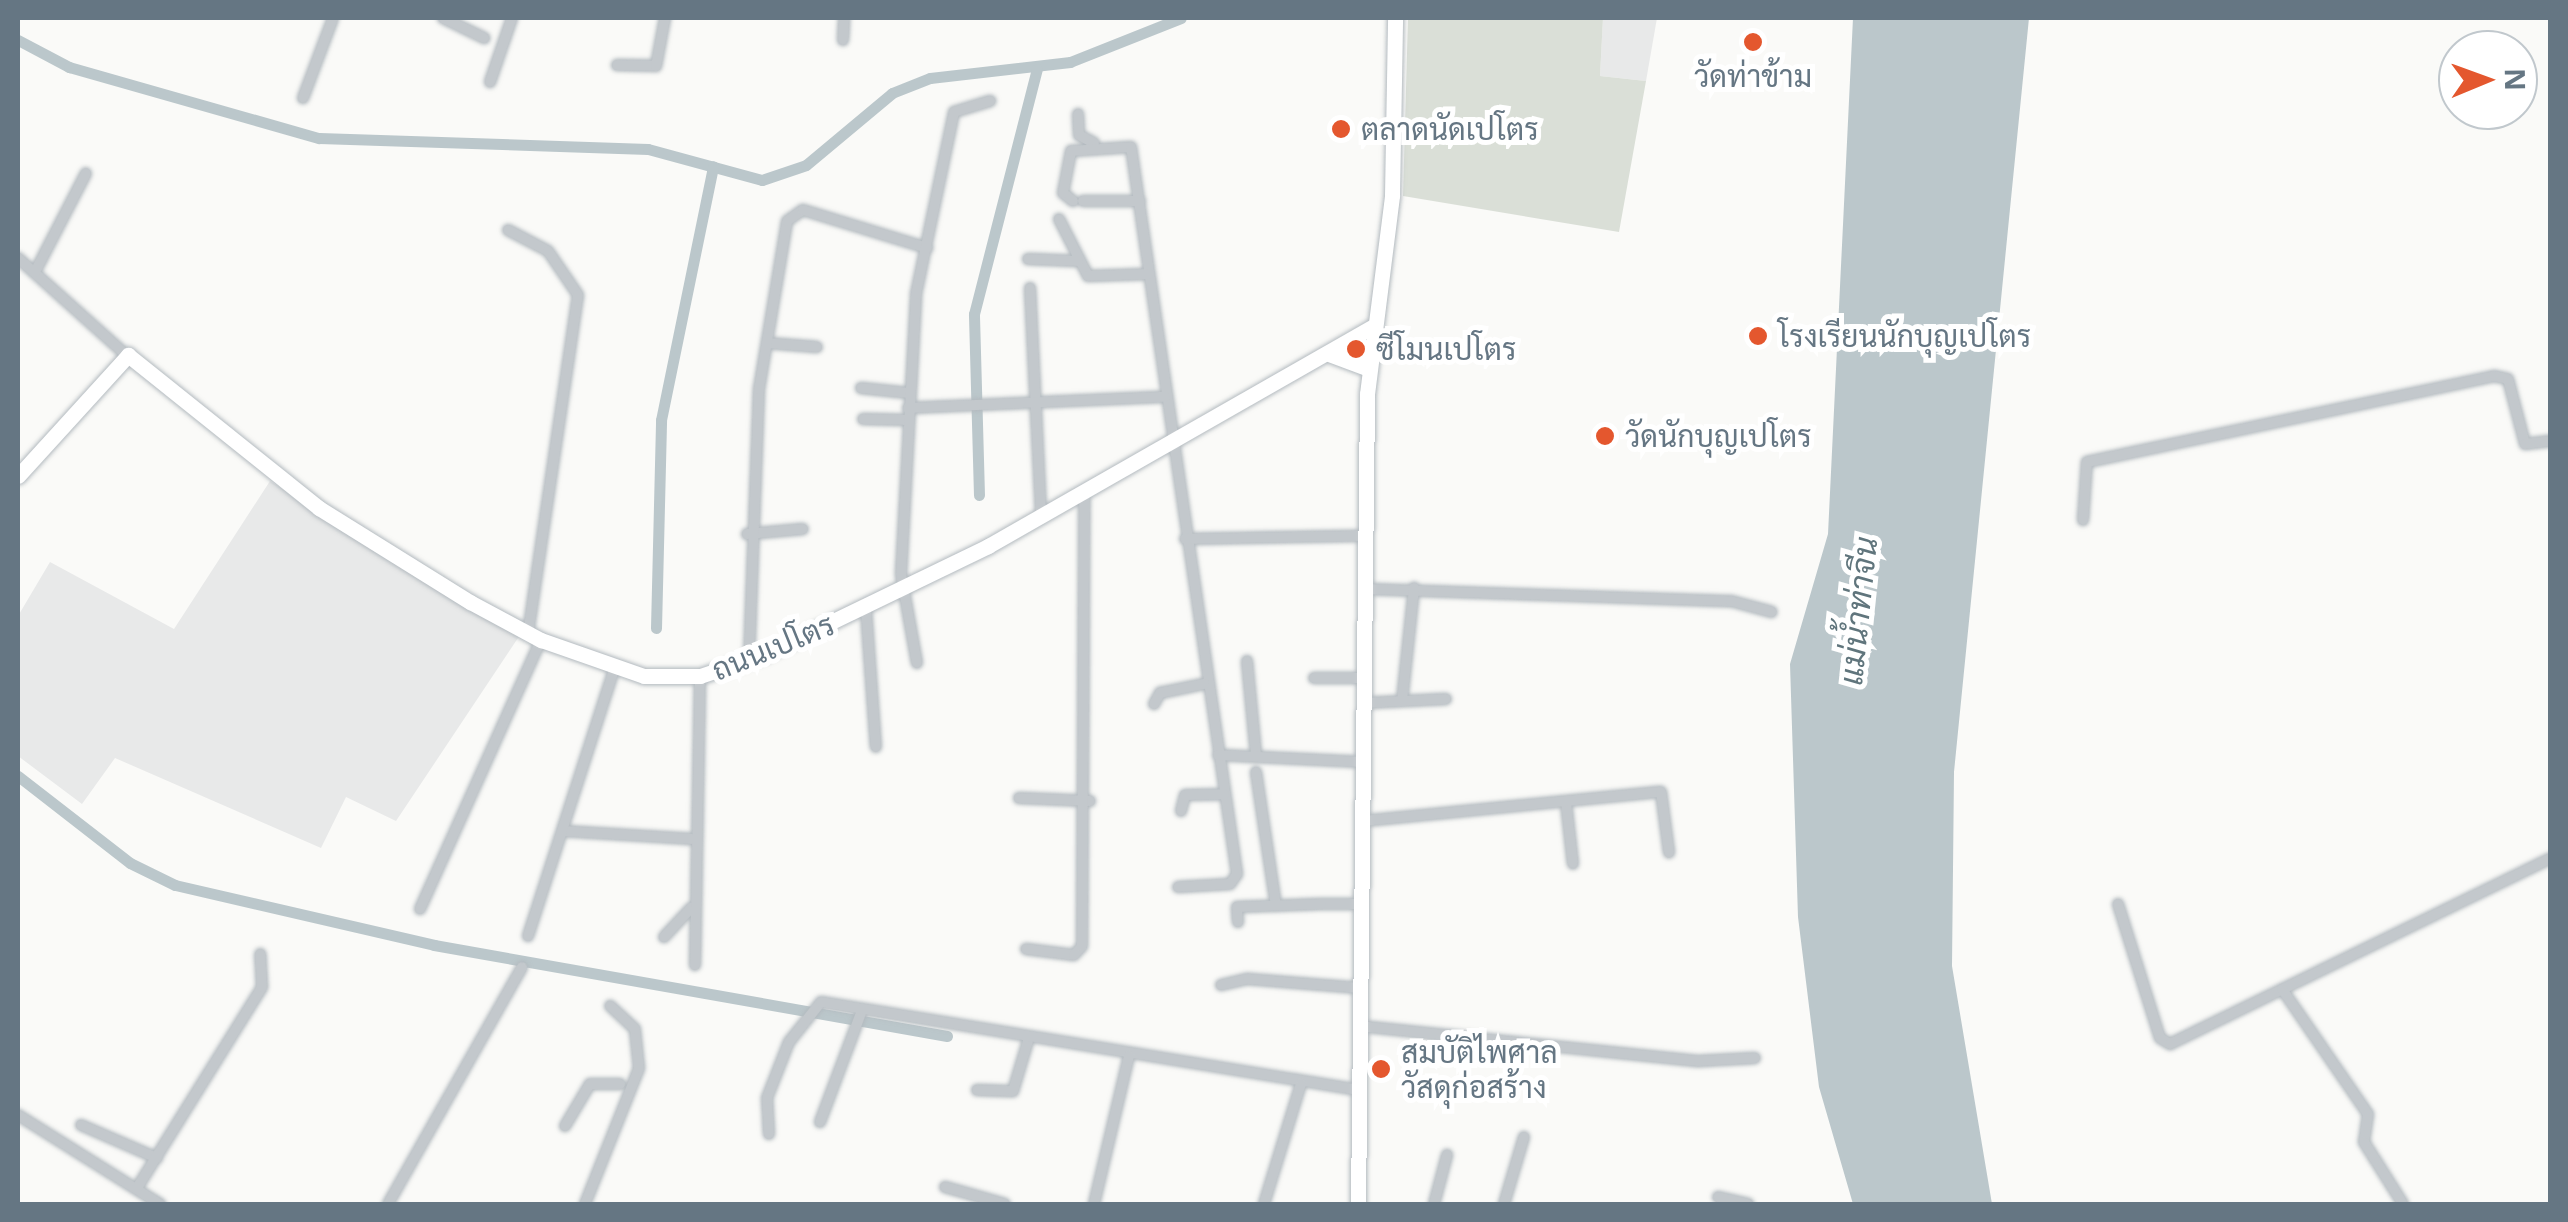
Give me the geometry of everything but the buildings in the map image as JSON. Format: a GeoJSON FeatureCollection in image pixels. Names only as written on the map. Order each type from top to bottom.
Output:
{"type":"FeatureCollection","features":[{"type":"Feature","properties":{"kind":"street"},"geometry":{"type":"LineString","coordinates":[[443,18],[484,38]]}},
{"type":"Feature","properties":{"kind":"street"},"geometry":{"type":"LineString","coordinates":[[490,82],[512,18]]}},
{"type":"Feature","properties":{"kind":"street"},"geometry":{"type":"LineString","coordinates":[[617,64],[656,66],[665,18]]}},
{"type":"Feature","properties":{"kind":"street"},"geometry":{"type":"LineString","coordinates":[[843,40],[844,18]]}},
{"type":"Feature","properties":{"kind":"street"},"geometry":{"type":"LineString","coordinates":[[1358,1204],[1360,988],[1353,904],[1362,821],[1369,369],[1392,195],[1394,18]]}},
{"type":"Feature","properties":{"kind":"street"},"geometry":{"type":"LineString","coordinates":[[302,98],[329,19]]}},
{"type":"Feature","properties":{"kind":"street"},"geometry":{"type":"LineString","coordinates":[[917,664],[902,588],[909,393],[927,248],[954,112],[990,101]]}},
{"type":"Feature","properties":{"kind":"street"},"geometry":{"type":"LineString","coordinates":[[1078,114],[1078,136],[1095,143],[1131,147],[1204,684],[1236,880],[1178,887]]}},
{"type":"Feature","properties":{"kind":"street"},"geometry":{"type":"LineString","coordinates":[[1095,143],[1064,164],[1063,194],[1078,201],[1140,201]]}},
{"type":"Feature","properties":{"kind":"street"},"geometry":{"type":"LineString","coordinates":[[35,272],[86,172]]}},
{"type":"Feature","properties":{"kind":"street"},"geometry":{"type":"LineString","coordinates":[[749,661],[747,534],[767,343],[794,212],[927,248]]}},
{"type":"Feature","properties":{"kind":"street"},"geometry":{"type":"LineString","coordinates":[[1059,219],[1078,261],[1097,278],[1150,274]]}},
{"type":"Feature","properties":{"kind":"street"},"geometry":{"type":"LineString","coordinates":[[420,910],[535,637],[578,295],[548,251],[508,230]]}},
{"type":"Feature","properties":{"kind":"street"},"geometry":{"type":"LineString","coordinates":[[18,258],[126,355],[18,476]]}},
{"type":"Feature","properties":{"kind":"street"},"geometry":{"type":"LineString","coordinates":[[1028,259],[1078,261]]}},
{"type":"Feature","properties":{"kind":"street"},"geometry":{"type":"LineString","coordinates":[[1030,288],[1032,406],[1041,517]]}},
{"type":"Feature","properties":{"kind":"street","name":"ถนนเปโตร"},"geometry":{"type":"LineString","coordinates":[[126,355],[319,508],[535,637],[660,679],[700,676],[749,661],[866,609],[1173,448],[1372,327]]}},
{"type":"Feature","properties":{"kind":"street"},"geometry":{"type":"LineString","coordinates":[[767,343],[817,347]]}},
{"type":"Feature","properties":{"kind":"street"},"geometry":{"type":"LineString","coordinates":[[1329,354],[1369,369]]}},
{"type":"Feature","properties":{"kind":"street"},"geometry":{"type":"LineString","coordinates":[[2083,520],[2088,462],[2378,408],[2494,376],[2508,379],[2525,444],[2550,441]]}},
{"type":"Feature","properties":{"kind":"street"},"geometry":{"type":"LineString","coordinates":[[861,388],[909,393]]}},
{"type":"Feature","properties":{"kind":"street"},"geometry":{"type":"LineString","coordinates":[[862,419],[970,407],[1165,397]]}},
{"type":"Feature","properties":{"kind":"street"},"geometry":{"type":"LineString","coordinates":[[1026,949],[1080,953],[1090,801],[1084,494]]}},
{"type":"Feature","properties":{"kind":"street"},"geometry":{"type":"LineString","coordinates":[[747,534],[803,529]]}},
{"type":"Feature","properties":{"kind":"street"},"geometry":{"type":"LineString","coordinates":[[1185,539],[1365,536]]}},
{"type":"Feature","properties":{"kind":"street"},"geometry":{"type":"LineString","coordinates":[[1402,700],[1414,588]]}},
{"type":"Feature","properties":{"kind":"street"},"geometry":{"type":"LineString","coordinates":[[1365,589],[1731,601],[1772,612]]}},
{"type":"Feature","properties":{"kind":"street"},"geometry":{"type":"LineString","coordinates":[[866,609],[876,747]]}},
{"type":"Feature","properties":{"kind":"street"},"geometry":{"type":"LineString","coordinates":[[1247,661],[1256,755]]}},
{"type":"Feature","properties":{"kind":"street"},"geometry":{"type":"LineString","coordinates":[[528,936],[615,666]]}},
{"type":"Feature","properties":{"kind":"street"},"geometry":{"type":"LineString","coordinates":[[695,966],[692,839],[700,676]]}},
{"type":"Feature","properties":{"kind":"street"},"geometry":{"type":"LineString","coordinates":[[1314,678],[1364,678]]}},
{"type":"Feature","properties":{"kind":"street"},"geometry":{"type":"LineString","coordinates":[[1154,704],[1160,693],[1204,684]]}},
{"type":"Feature","properties":{"kind":"street"},"geometry":{"type":"LineString","coordinates":[[1364,702],[1446,699]]}},
{"type":"Feature","properties":{"kind":"street"},"geometry":{"type":"LineString","coordinates":[[1218,755],[1363,762]]}},
{"type":"Feature","properties":{"kind":"street"},"geometry":{"type":"LineString","coordinates":[[1256,772],[1276,906]]}},
{"type":"Feature","properties":{"kind":"street"},"geometry":{"type":"LineString","coordinates":[[1362,821],[1660,792],[1670,852]]}},
{"type":"Feature","properties":{"kind":"street"},"geometry":{"type":"LineString","coordinates":[[1181,811],[1185,795],[1224,794]]}},
{"type":"Feature","properties":{"kind":"street"},"geometry":{"type":"LineString","coordinates":[[1018,798],[1090,801]]}},
{"type":"Feature","properties":{"kind":"street"},"geometry":{"type":"LineString","coordinates":[[1566,802],[1573,864]]}},
{"type":"Feature","properties":{"kind":"street"},"geometry":{"type":"LineString","coordinates":[[564,831],[692,839]]}},
{"type":"Feature","properties":{"kind":"street"},"geometry":{"type":"LineString","coordinates":[[2118,904],[2166,1044],[2550,859]]}},
{"type":"Feature","properties":{"kind":"street"},"geometry":{"type":"LineString","coordinates":[[1238,922],[1238,907],[1353,904]]}},
{"type":"Feature","properties":{"kind":"street"},"geometry":{"type":"LineString","coordinates":[[664,937],[692,908]]}},
{"type":"Feature","properties":{"kind":"street"},"geometry":{"type":"LineString","coordinates":[[136,1204],[157,1158],[262,986],[260,954]]}},
{"type":"Feature","properties":{"kind":"street"},"geometry":{"type":"LineString","coordinates":[[388,1204],[522,967]]}},
{"type":"Feature","properties":{"kind":"street"},"geometry":{"type":"LineString","coordinates":[[1221,985],[1248,978],[1360,988]]}},
{"type":"Feature","properties":{"kind":"street"},"geometry":{"type":"LineString","coordinates":[[2282,989],[2368,1114],[2364,1142],[2403,1204]]}},
{"type":"Feature","properties":{"kind":"street"},"geometry":{"type":"LineString","coordinates":[[585,1204],[638,1042],[610,1006]]}},
{"type":"Feature","properties":{"kind":"street"},"geometry":{"type":"LineString","coordinates":[[769,1134],[767,1098],[789,1042],[813,1022],[818,1009],[861,1012],[1301,1084],[1359,1090]]}},
{"type":"Feature","properties":{"kind":"street"},"geometry":{"type":"LineString","coordinates":[[820,1122],[850,1027],[861,1012]]}},
{"type":"Feature","properties":{"kind":"street"},"geometry":{"type":"LineString","coordinates":[[1359,1026],[1699,1061],[1755,1058]]}},
{"type":"Feature","properties":{"kind":"street"},"geometry":{"type":"LineString","coordinates":[[977,1090],[1012,1092],[1028,1041]]}},
{"type":"Feature","properties":{"kind":"street"},"geometry":{"type":"LineString","coordinates":[[1094,1204],[1129,1056]]}},
{"type":"Feature","properties":{"kind":"street"},"geometry":{"type":"LineString","coordinates":[[565,1126],[590,1084],[626,1087]]}},
{"type":"Feature","properties":{"kind":"street"},"geometry":{"type":"LineString","coordinates":[[1264,1204],[1301,1084]]}},
{"type":"Feature","properties":{"kind":"street"},"geometry":{"type":"LineString","coordinates":[[18,1115],[160,1204]]}},
{"type":"Feature","properties":{"kind":"street"},"geometry":{"type":"LineString","coordinates":[[81,1125],[157,1158]]}},
{"type":"Feature","properties":{"kind":"street"},"geometry":{"type":"LineString","coordinates":[[1504,1204],[1524,1137]]}},
{"type":"Feature","properties":{"kind":"street"},"geometry":{"type":"LineString","coordinates":[[1434,1204],[1447,1155]]}},
{"type":"Feature","properties":{"kind":"street"},"geometry":{"type":"LineString","coordinates":[[945,1187],[1006,1204]]}},
{"type":"Feature","properties":{"kind":"street"},"geometry":{"type":"LineString","coordinates":[[1718,1197],[1748,1204]]}},
{"type":"Feature","properties":{"kind":"shaded area"},"geometry":{"type":"Polygon","coordinates":[[[1408,18],[1603,18],[1600,76],[1646,81],[1619,232],[1403,196],[1408,18]]]}},
{"type":"Feature","properties":{"kind":"shaded area"},"geometry":{"type":"Polygon","coordinates":[[[1603,18],[1657,18],[1646,81],[1600,76],[1603,18]]]}},
{"type":"Feature","properties":{"kind":"shaded area"},"geometry":{"type":"Polygon","coordinates":[[[270,481],[520,635],[396,821],[346,797],[321,848],[115,758],[82,804],[18,756],[18,616],[50,562],[174,629],[270,481]]]}},
{"type":"Feature","properties":{"kind":"water","name":"แม่น้ำท่าจีน"},"geometry":{"type":"Polygon","coordinates":[[[1853,18],[2029,18],[1954,772],[1952,966],[1992,1204],[1853,1204],[1819,1087],[1798,917],[1790,664],[1828,534],[1853,18]]]}},
{"type":"Feature","properties":{"kind":"waterway"},"geometry":{"type":"LineString","coordinates":[[18,40],[69,67],[319,138],[648,149],[762,180],[806,165],[892,93],[930,78],[1070,62],[1181,18]]}},
{"type":"Feature","properties":{"kind":"waterway"},"geometry":{"type":"LineString","coordinates":[[979,495],[974,314],[1037,69]]}},
{"type":"Feature","properties":{"kind":"waterway"},"geometry":{"type":"LineString","coordinates":[[656,628],[661,420],[713,166]]}},
{"type":"Feature","properties":{"kind":"waterway"},"geometry":{"type":"LineString","coordinates":[[18,776],[130,863],[175,885],[434,945],[947,1036]]}},
{"type":"Feature","properties":{"kind":"place","name":"วัดท่าข้าม"},"geometry":{"type":"Point","coordinates":[1753,42]}},
{"type":"Feature","properties":{"kind":"place","name":"ตลาดนัดเปโตร"},"geometry":{"type":"Point","coordinates":[1341,129]}},
{"type":"Feature","properties":{"kind":"place","name":"โรงเรียนนักบุญเปโตร"},"geometry":{"type":"Point","coordinates":[1758,336]}},
{"type":"Feature","properties":{"kind":"place","name":"ซีโมนเปโตร"},"geometry":{"type":"Point","coordinates":[1356,349]}},
{"type":"Feature","properties":{"kind":"place","name":"วัดนักบุญเปโตร"},"geometry":{"type":"Point","coordinates":[1605,436]}},
{"type":"Feature","properties":{"kind":"place","name":"สมบัติไพศาล วัสดุก่อสร้าง"},"geometry":{"type":"Point","coordinates":[1381,1069]}}]}
